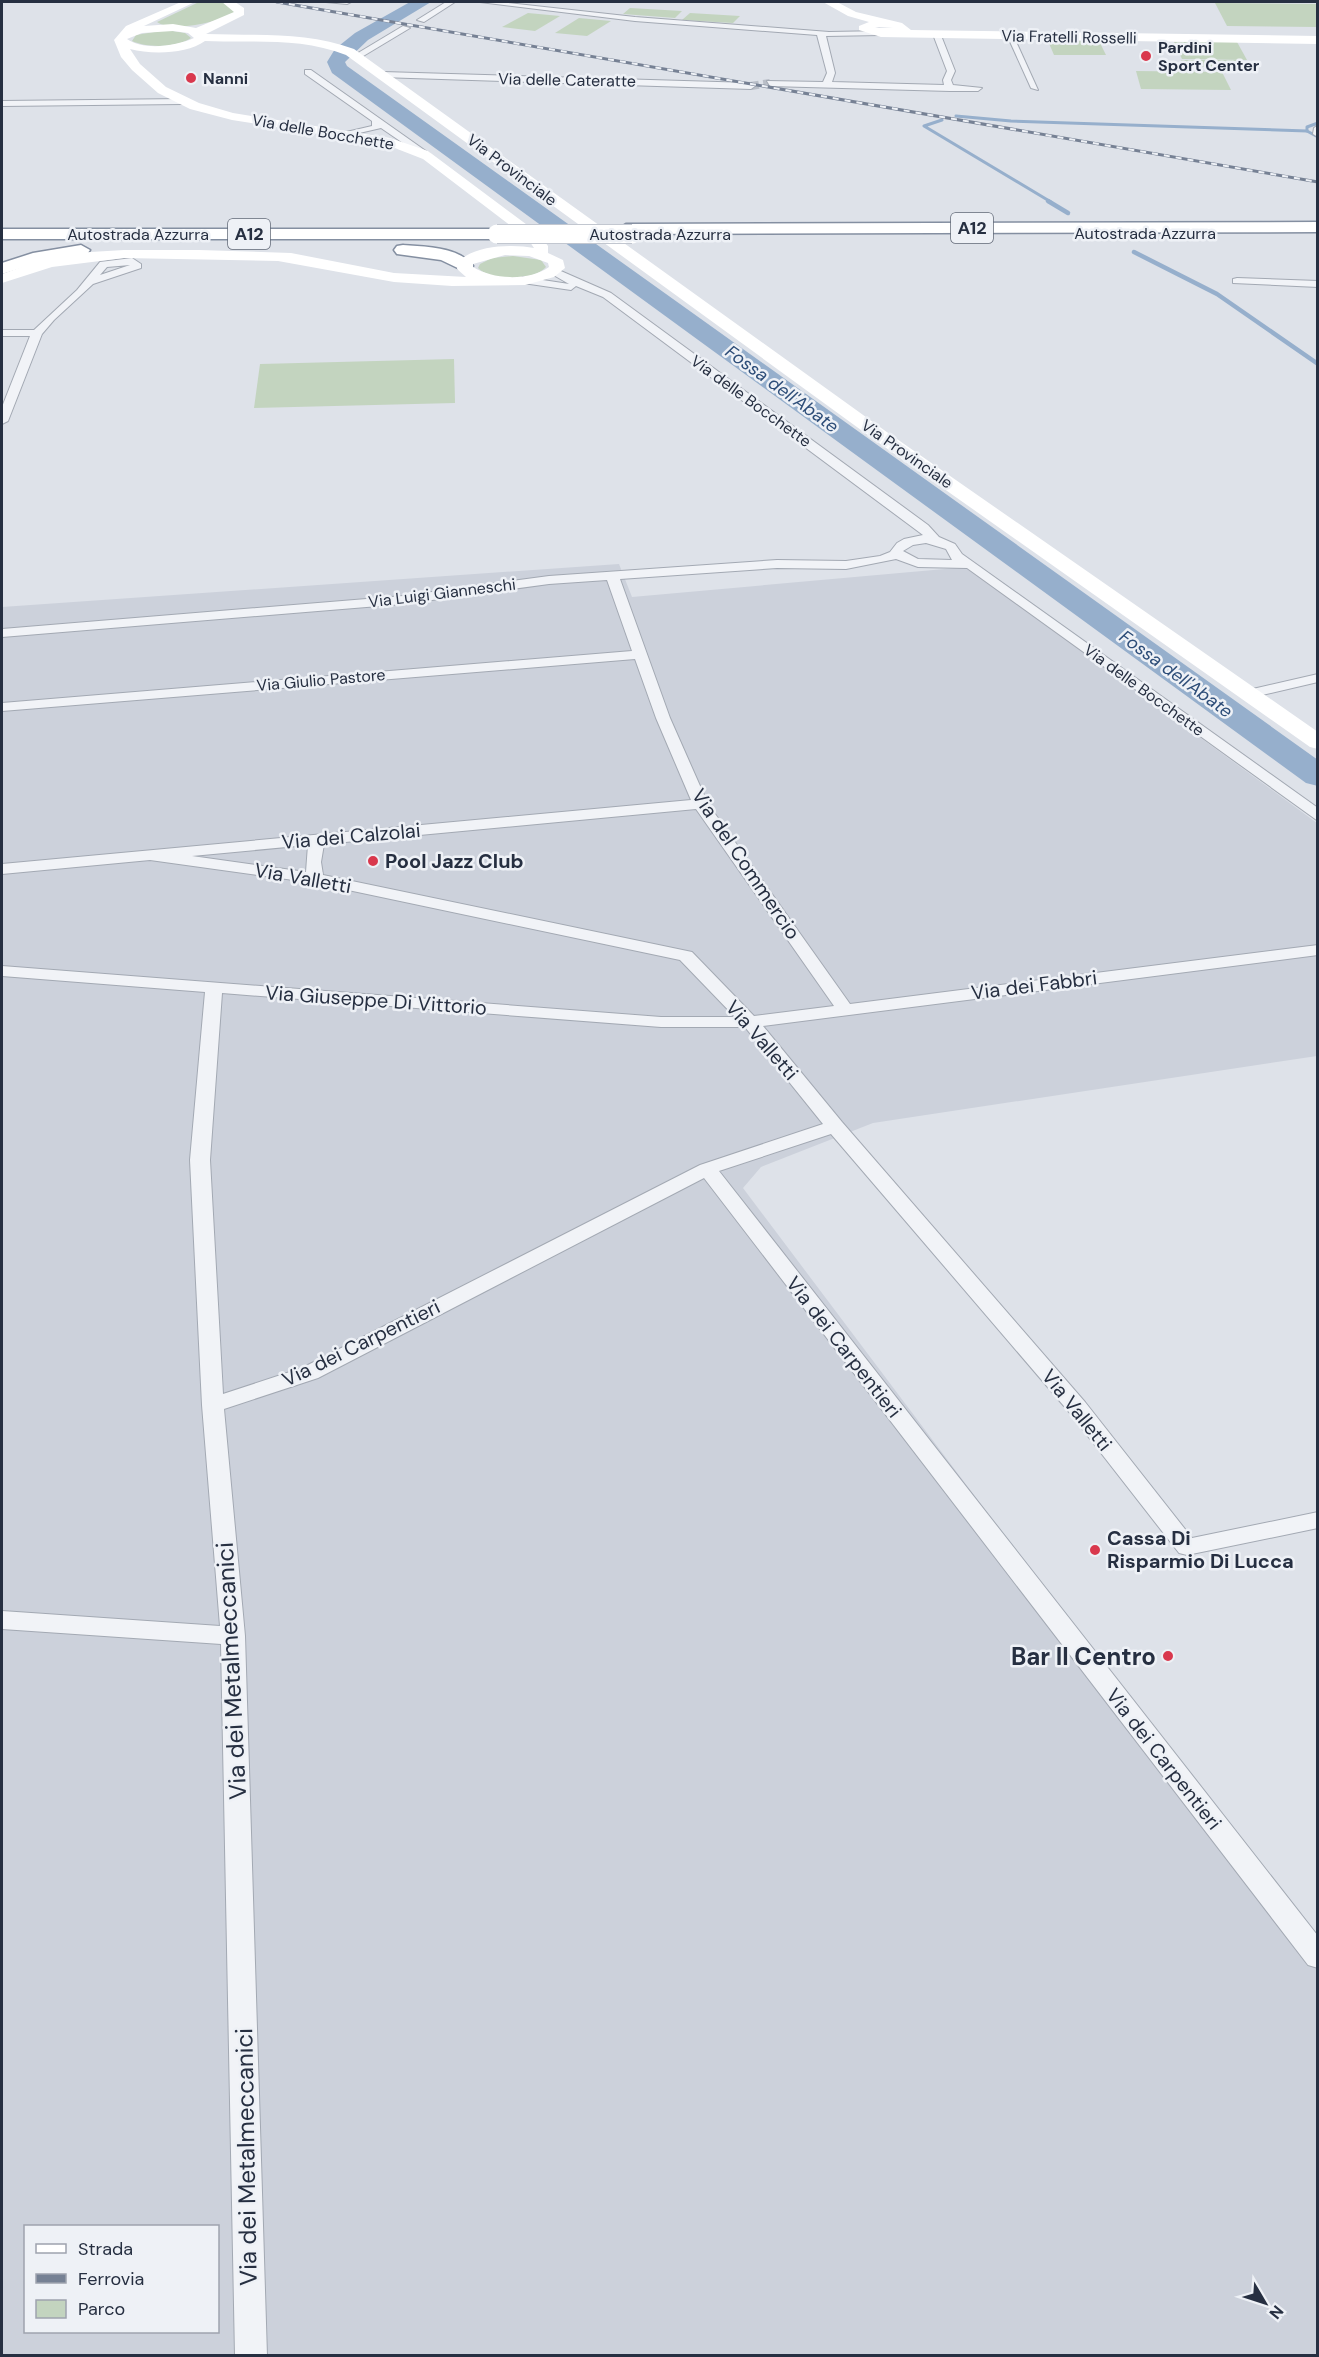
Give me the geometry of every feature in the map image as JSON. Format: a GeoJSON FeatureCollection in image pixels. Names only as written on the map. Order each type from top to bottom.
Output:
{"type":"FeatureCollection","features":[{"type":"Feature","properties":{"kind":"highway","name":"Autostrada Azzurra"},"geometry":{"type":"LineString","coordinates":[[629,231],[1317,228]]}},
{"type":"Feature","properties":{"kind":"highway","name":"Autostrada Azzurra"},"geometry":{"type":"LineString","coordinates":[[2,229],[1317,233]]}},
{"type":"Feature","properties":{"kind":"highway","name":"Autostrada Azzurra"},"geometry":{"type":"LineString","coordinates":[[2,234],[496,231]]}},
{"type":"Feature","properties":{"kind":"highway"},"geometry":{"type":"LineString","coordinates":[[2,245],[403,250],[482,255]]}},
{"type":"Feature","properties":{"kind":"highway"},"geometry":{"type":"LineString","coordinates":[[2,269],[53,254],[140,247]]}},
{"type":"Feature","properties":{"kind":"highway"},"geometry":{"type":"LineString","coordinates":[[403,250],[434,254],[461,262],[464,268]]}},
{"type":"Feature","properties":{"kind":"main road"},"geometry":{"type":"LineString","coordinates":[[124,40],[130,28],[189,2]]}},
{"type":"Feature","properties":{"kind":"main road"},"geometry":{"type":"LineString","coordinates":[[187,45],[199,34],[240,13],[238,8],[228,2]]}},
{"type":"Feature","properties":{"kind":"main road"},"geometry":{"type":"LineString","coordinates":[[830,2],[886,30]]}},
{"type":"Feature","properties":{"kind":"main road"},"geometry":{"type":"LineString","coordinates":[[852,14],[863,27],[886,30]]}},
{"type":"Feature","properties":{"kind":"main road"},"geometry":{"type":"LineString","coordinates":[[156,16],[153,21],[162,28]]}},
{"type":"Feature","properties":{"kind":"main road"},"geometry":{"type":"LineString","coordinates":[[124,40],[162,28],[179,29],[222,22]]}},
{"type":"Feature","properties":{"kind":"main road","name":"Via Fratelli Rosselli"},"geometry":{"type":"LineString","coordinates":[[886,30],[905,30],[903,26],[964,36]]}},
{"type":"Feature","properties":{"kind":"main road","name":"Via Provinciale"},"geometry":{"type":"LineString","coordinates":[[179,29],[199,34],[249,39],[296,40],[348,51],[878,434],[1317,742]]}},
{"type":"Feature","properties":{"kind":"main road","name":"Via Fratelli Rosselli"},"geometry":{"type":"LineString","coordinates":[[886,30],[941,36],[1317,40]]}},
{"type":"Feature","properties":{"kind":"main road","name":"Via Provinciale"},"geometry":{"type":"LineString","coordinates":[[168,48],[249,39]]}},
{"type":"Feature","properties":{"kind":"main road"},"geometry":{"type":"LineString","coordinates":[[124,40],[147,48],[168,48]]}},
{"type":"Feature","properties":{"kind":"main road","name":"Via delle Bocchette"},"geometry":{"type":"LineString","coordinates":[[124,40],[124,49],[144,79],[182,101],[236,116],[401,146],[424,154],[532,236]]}},
{"type":"Feature","properties":{"kind":"main road"},"geometry":{"type":"LineString","coordinates":[[136,66],[146,56],[168,48]]}},
{"type":"Feature","properties":{"kind":"main road"},"geometry":{"type":"LineString","coordinates":[[417,279],[444,276],[464,268],[466,262],[482,255],[505,251],[529,243],[532,236],[541,246],[541,254]]}},
{"type":"Feature","properties":{"kind":"main road"},"geometry":{"type":"LineString","coordinates":[[2,279],[32,266],[78,256],[156,254],[280,256],[417,279],[471,282],[523,280],[554,272],[558,264],[541,254],[505,251]]}},
{"type":"Feature","properties":{"kind":"main road"},"geometry":{"type":"LineString","coordinates":[[464,268],[470,274],[495,280]]}},
{"type":"Feature","properties":{"kind":"street"},"geometry":{"type":"LineString","coordinates":[[330,2],[346,2]]}},
{"type":"Feature","properties":{"kind":"street"},"geometry":{"type":"LineString","coordinates":[[421,20],[451,2]]}},
{"type":"Feature","properties":{"kind":"street","name":"Via Fratelli Rosselli"},"geometry":{"type":"LineString","coordinates":[[484,2],[635,20],[825,34],[886,30]]}},
{"type":"Feature","properties":{"kind":"street","name":"Via Fratelli Rosselli"},"geometry":{"type":"LineString","coordinates":[[825,34],[863,27]]}},
{"type":"Feature","properties":{"kind":"street"},"geometry":{"type":"LineString","coordinates":[[348,51],[406,28]]}},
{"type":"Feature","properties":{"kind":"street"},"geometry":{"type":"LineString","coordinates":[[825,34],[831,73],[826,85]]}},
{"type":"Feature","properties":{"kind":"street"},"geometry":{"type":"LineString","coordinates":[[941,36],[938,36],[940,45],[951,71],[947,80],[950,88]]}},
{"type":"Feature","properties":{"kind":"street"},"geometry":{"type":"LineString","coordinates":[[1010,37],[1035,88]]}},
{"type":"Feature","properties":{"kind":"street"},"geometry":{"type":"LineString","coordinates":[[308,72],[424,154]]}},
{"type":"Feature","properties":{"kind":"street","name":"Via delle Cateratte"},"geometry":{"type":"LineString","coordinates":[[383,75],[751,86]]}},
{"type":"Feature","properties":{"kind":"street"},"geometry":{"type":"LineString","coordinates":[[770,83],[978,88]]}},
{"type":"Feature","properties":{"kind":"street"},"geometry":{"type":"LineString","coordinates":[[150,103],[168,94]]}},
{"type":"Feature","properties":{"kind":"street"},"geometry":{"type":"LineString","coordinates":[[2,104],[182,101]]}},
{"type":"Feature","properties":{"kind":"street"},"geometry":{"type":"LineString","coordinates":[[345,135],[377,128],[376,119]]}},
{"type":"Feature","properties":{"kind":"street"},"geometry":{"type":"LineString","coordinates":[[1317,128],[1317,134]]}},
{"type":"Feature","properties":{"kind":"street"},"geometry":{"type":"LineString","coordinates":[[554,272],[607,295]]}},
{"type":"Feature","properties":{"kind":"street"},"geometry":{"type":"LineString","coordinates":[[523,280],[607,295]]}},
{"type":"Feature","properties":{"kind":"street"},"geometry":{"type":"LineString","coordinates":[[1237,281],[1317,284]]}},
{"type":"Feature","properties":{"kind":"street"},"geometry":{"type":"LineString","coordinates":[[2,420],[37,333],[90,282]]}},
{"type":"Feature","properties":{"kind":"street","name":"Via delle Bocchette"},"geometry":{"type":"LineString","coordinates":[[607,295],[921,534]]}},
{"type":"Feature","properties":{"kind":"street"},"geometry":{"type":"LineString","coordinates":[[2,333],[37,333]]}},
{"type":"Feature","properties":{"kind":"street"},"geometry":{"type":"LineString","coordinates":[[903,558],[896,551],[903,544],[921,534],[950,545],[956,552],[950,559]]}},
{"type":"Feature","properties":{"kind":"street","name":"Via delle Bocchette"},"geometry":{"type":"LineString","coordinates":[[903,558],[928,564],[950,559],[970,564],[1317,816]]}},
{"type":"Feature","properties":{"kind":"street","name":"Via Luigi Gianneschi"},"geometry":{"type":"LineString","coordinates":[[2,633],[403,600],[549,580],[777,564],[846,565],[903,558]]}},
{"type":"Feature","properties":{"kind":"street","name":"Via del Commercio"},"geometry":{"type":"LineString","coordinates":[[612,576],[663,718],[700,804],[845,1009]]}},
{"type":"Feature","properties":{"kind":"street","name":"Via Giulio Pastore"},"geometry":{"type":"LineString","coordinates":[[2,707],[640,654]]}},
{"type":"Feature","properties":{"kind":"street"},"geometry":{"type":"LineString","coordinates":[[1249,694],[1317,678]]}},
{"type":"Feature","properties":{"kind":"street","name":"Via dei Calzolai"},"geometry":{"type":"LineString","coordinates":[[2,868],[700,804]]}},
{"type":"Feature","properties":{"kind":"street"},"geometry":{"type":"LineString","coordinates":[[315,878],[313,862],[317,839]]}},
{"type":"Feature","properties":{"kind":"street","name":"Via Valletti"},"geometry":{"type":"LineString","coordinates":[[148,855],[315,878],[686,956],[750,1022],[835,1126],[1077,1407],[1187,1547],[1317,1520]]}},
{"type":"Feature","properties":{"kind":"street","name":"Via dei Fabbri"},"geometry":{"type":"LineString","coordinates":[[750,1022],[1317,950]]}},
{"type":"Feature","properties":{"kind":"street","name":"Via Giuseppe Di Vittorio"},"geometry":{"type":"LineString","coordinates":[[2,971],[661,1022],[750,1022]]}},
{"type":"Feature","properties":{"kind":"street","name":"Via dei Metalmeccanici"},"geometry":{"type":"LineString","coordinates":[[214,987],[200,1160],[213,1405],[233,1636],[251,2355]]}},
{"type":"Feature","properties":{"kind":"street"},"geometry":{"type":"LineString","coordinates":[[707,1169],[835,1126]]}},
{"type":"Feature","properties":{"kind":"street","name":"Via dei Carpentieri"},"geometry":{"type":"LineString","coordinates":[[213,1405],[310,1373],[707,1169],[1317,1957]]}},
{"type":"Feature","properties":{"kind":"street"},"geometry":{"type":"LineString","coordinates":[[2,1620],[233,1636]]}},
{"type":"Feature","properties":{"kind":"shaded area"},"geometry":{"type":"Polygon","coordinates":[[[619,564],[632,597],[967,567],[1317,823],[1317,1056],[873,1123],[761,1167],[743,1188],[1317,1951],[1317,2355],[2,2356],[2,607],[619,564]]]}},
{"type":"Feature","properties":{"kind":"green space"},"geometry":{"type":"Polygon","coordinates":[[[199,2],[223,2],[236,11],[220,19],[196,25],[173,26],[157,22],[199,2]]]}},
{"type":"Feature","properties":{"kind":"green space"},"geometry":{"type":"Polygon","coordinates":[[[1215,3],[1317,4],[1317,27],[1227,26],[1215,3]]]}},
{"type":"Feature","properties":{"kind":"green space"},"geometry":{"type":"Polygon","coordinates":[[[630,8],[682,11],[675,18],[623,14],[630,8]]]}},
{"type":"Feature","properties":{"kind":"green space"},"geometry":{"type":"Polygon","coordinates":[[[528,13],[560,16],[535,31],[502,27],[528,13]]]}},
{"type":"Feature","properties":{"kind":"green space"},"geometry":{"type":"Polygon","coordinates":[[[690,13],[740,16],[733,23],[682,20],[690,13]]]}},
{"type":"Feature","properties":{"kind":"green space"},"geometry":{"type":"Polygon","coordinates":[[[579,18],[611,21],[587,36],[555,33],[579,18]]]}},
{"type":"Feature","properties":{"kind":"green space"},"geometry":{"type":"Polygon","coordinates":[[[166,30],[185,33],[191,38],[178,44],[162,46],[145,45],[132,41],[136,35],[166,30]]]}},
{"type":"Feature","properties":{"kind":"green space"},"geometry":{"type":"Polygon","coordinates":[[[1048,41],[1099,41],[1106,55],[1054,55],[1048,41]]]}},
{"type":"Feature","properties":{"kind":"green space"},"geometry":{"type":"Polygon","coordinates":[[[1174,42],[1237,42],[1247,60],[1182,59],[1174,42]]]}},
{"type":"Feature","properties":{"kind":"green space"},"geometry":{"type":"Polygon","coordinates":[[[1181,60],[1236,60],[1240,67],[1184,67],[1181,60]]]}},
{"type":"Feature","properties":{"kind":"green space"},"geometry":{"type":"Polygon","coordinates":[[[1136,71],[1222,72],[1231,90],[1141,89],[1136,71]]]}},
{"type":"Feature","properties":{"kind":"green space"},"geometry":{"type":"Polygon","coordinates":[[[513,256],[541,260],[546,267],[532,275],[512,278],[492,276],[478,268],[480,264],[492,258],[513,256]]]}},
{"type":"Feature","properties":{"kind":"green space"},"geometry":{"type":"Polygon","coordinates":[[[454,359],[455,403],[254,408],[260,364],[454,359]]]}},
{"type":"Feature","properties":{"kind":"waterway","name":"Fossa dell'Abate"},"geometry":{"type":"LineString","coordinates":[[422,2],[362,36],[342,53],[336,62],[339,69],[1318,776]]}},
{"type":"Feature","properties":{"kind":"waterway"},"geometry":{"type":"LineString","coordinates":[[956,116],[1011,121],[1307,131]]}},
{"type":"Feature","properties":{"kind":"waterway"},"geometry":{"type":"LineString","coordinates":[[942,120],[924,126],[1051,202]]}},
{"type":"Feature","properties":{"kind":"waterway"},"geometry":{"type":"LineString","coordinates":[[1307,131],[1307,127],[1318,123]]}},
{"type":"Feature","properties":{"kind":"waterway"},"geometry":{"type":"LineString","coordinates":[[1307,131],[1318,137]]}},
{"type":"Feature","properties":{"kind":"waterway"},"geometry":{"type":"LineString","coordinates":[[1048,201],[1068,213]]}},
{"type":"Feature","properties":{"kind":"waterway"},"geometry":{"type":"LineString","coordinates":[[1134,252],[1217,294],[1318,364]]}},
{"type":"Feature","properties":{"kind":"tunnel"},"geometry":{"type":"LineString","coordinates":[[751,86],[770,83]]}},
{"type":"Feature","properties":{"kind":"railway"},"geometry":{"type":"LineString","coordinates":[[277,2],[1318,182]]}},
{"type":"Feature","properties":{"kind":"place","name":"Pardini Sport Center"},"geometry":{"type":"Point","coordinates":[1146,56]}},
{"type":"Feature","properties":{"kind":"place","name":"Nanni"},"geometry":{"type":"Point","coordinates":[191,78]}},
{"type":"Feature","properties":{"kind":"place","name":"Pool Jazz Club"},"geometry":{"type":"Point","coordinates":[373,861]}},
{"type":"Feature","properties":{"kind":"place","name":"Cassa Di Risparmio Di Lucca"},"geometry":{"type":"Point","coordinates":[1095,1550]}},
{"type":"Feature","properties":{"kind":"place","name":"Bar Il Centro"},"geometry":{"type":"Point","coordinates":[1168,1656]}}]}
